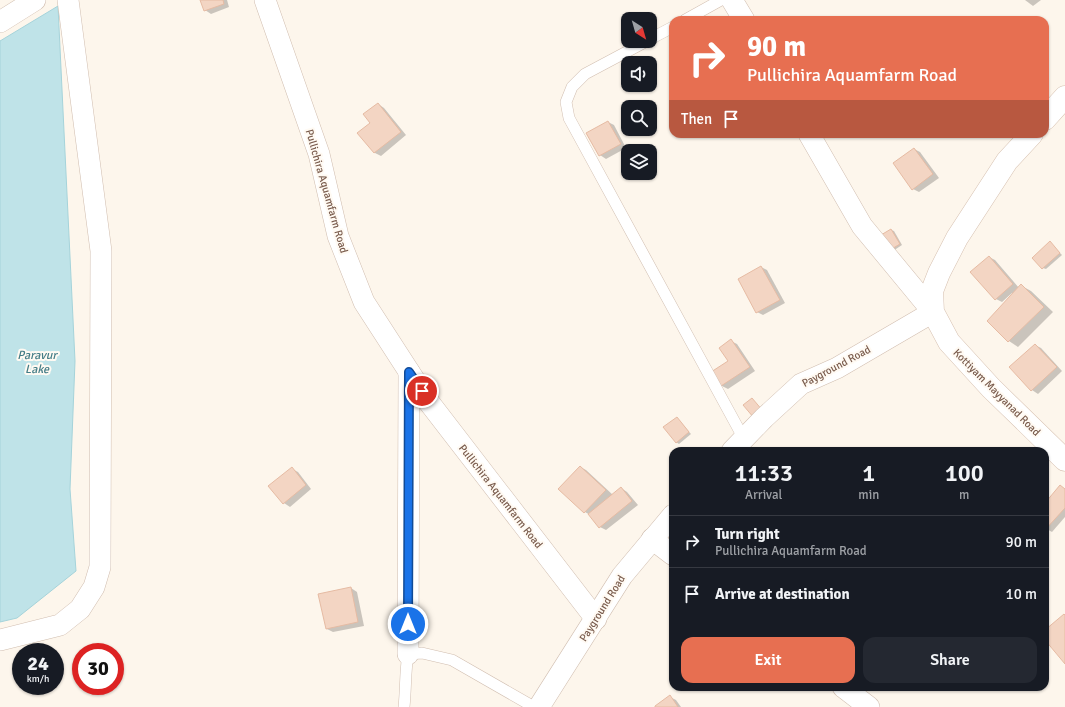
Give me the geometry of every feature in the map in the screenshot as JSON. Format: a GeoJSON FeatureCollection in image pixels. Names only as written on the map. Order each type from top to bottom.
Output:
{"type":"FeatureCollection","features":[{"type":"Feature","properties":{"kind":"main road"},"geometry":{"type":"LineString","coordinates":[[1049,115],[1065,97]]}},
{"type":"Feature","properties":{"kind":"main road","name":"Kottiyam Mayyanad Road"},"geometry":{"type":"LineString","coordinates":[[1028,138],[1007,161],[956,238],[932,291],[933,312],[949,342],[991,388],[1065,460]]}},
{"type":"Feature","properties":{"kind":"street"},"geometry":{"type":"LineString","coordinates":[[0,22],[35,0]]}},
{"type":"Feature","properties":{"kind":"street"},"geometry":{"type":"LineString","coordinates":[[0,640],[60,625],[80,609],[94,588],[100,568],[101,251],[68,0]]}},
{"type":"Feature","properties":{"kind":"street","name":"Pullichira Aquamfarm Road"},"geometry":{"type":"LineString","coordinates":[[266,0],[319,154],[338,236],[364,302],[428,401],[596,619]]}},
{"type":"Feature","properties":{"kind":"street"},"geometry":{"type":"LineString","coordinates":[[732,0],[742,16]]}},
{"type":"Feature","properties":{"kind":"street"},"geometry":{"type":"LineString","coordinates":[[811,138],[862,226],[933,312]]}},
{"type":"Feature","properties":{"kind":"street","name":"Payground Road"},"geometry":{"type":"LineString","coordinates":[[738,445],[801,384],[837,368],[933,312]]}},
{"type":"Feature","properties":{"kind":"street"},"geometry":{"type":"LineString","coordinates":[[408,654],[409,372]]}},
{"type":"Feature","properties":{"kind":"street","name":"Payground Road"},"geometry":{"type":"LineString","coordinates":[[539,707],[622,576],[669,520]]}},
{"type":"Feature","properties":{"kind":"street"},"geometry":{"type":"LineString","coordinates":[[652,539],[669,552]]}},
{"type":"Feature","properties":{"kind":"street"},"geometry":{"type":"LineString","coordinates":[[848,691],[869,707]]}},
{"type":"Feature","properties":{"kind":"lane"},"geometry":{"type":"LineString","coordinates":[[692,16],[722,0]]}},
{"type":"Feature","properties":{"kind":"lane"},"geometry":{"type":"LineString","coordinates":[[657,35],[669,28]]}},
{"type":"Feature","properties":{"kind":"lane"},"geometry":{"type":"LineString","coordinates":[[634,48],[585,74],[572,88],[566,102],[569,118],[738,445]]}},
{"type":"Feature","properties":{"kind":"lane"},"geometry":{"type":"LineString","coordinates":[[404,707],[408,654],[422,653],[452,660],[534,707]]}},
{"type":"Feature","properties":{"kind":"water","name":"Paravur Lake"},"geometry":{"type":"Polygon","coordinates":[[[58,6],[75,361],[70,489],[76,571],[17,618],[0,622],[0,41],[58,6]]]}},
{"type":"Feature","properties":{"kind":"building"},"geometry":{"type":"Polygon","coordinates":[[[200,0],[223,0],[224,4],[204,11],[200,0]]]}},
{"type":"Feature","properties":{"kind":"building"},"geometry":{"type":"Polygon","coordinates":[[[378,103],[401,132],[374,153],[357,133],[370,123],[363,114],[378,103]]]}},
{"type":"Feature","properties":{"kind":"building"},"geometry":{"type":"Polygon","coordinates":[[[608,121],[621,144],[599,156],[586,133],[608,121]]]}},
{"type":"Feature","properties":{"kind":"building"},"geometry":{"type":"Polygon","coordinates":[[[914,148],[933,174],[912,190],[893,163],[914,148]]]}},
{"type":"Feature","properties":{"kind":"building"},"geometry":{"type":"Polygon","coordinates":[[[891,229],[900,244],[890,250],[881,235],[891,229]]]}},
{"type":"Feature","properties":{"kind":"building"},"geometry":{"type":"Polygon","coordinates":[[[1050,241],[1060,253],[1042,269],[1032,258],[1050,241]]]}},
{"type":"Feature","properties":{"kind":"building"},"geometry":{"type":"Polygon","coordinates":[[[989,256],[1013,284],[995,300],[970,272],[989,256]]]}},
{"type":"Feature","properties":{"kind":"building"},"geometry":{"type":"Polygon","coordinates":[[[761,266],[780,300],[756,313],[738,279],[761,266]]]}},
{"type":"Feature","properties":{"kind":"building"},"geometry":{"type":"Polygon","coordinates":[[[1021,284],[1044,307],[1008,342],[987,321],[1021,284]]]}},
{"type":"Feature","properties":{"kind":"building"},"geometry":{"type":"Polygon","coordinates":[[[731,339],[750,367],[721,386],[711,372],[728,361],[719,348],[731,339]]]}},
{"type":"Feature","properties":{"kind":"building"},"geometry":{"type":"Polygon","coordinates":[[[1035,344],[1057,367],[1031,391],[1009,367],[1035,344]]]}},
{"type":"Feature","properties":{"kind":"building"},"geometry":{"type":"Polygon","coordinates":[[[752,398],[763,411],[754,418],[743,405],[752,398]]]}},
{"type":"Feature","properties":{"kind":"building"},"geometry":{"type":"Polygon","coordinates":[[[677,417],[689,432],[676,443],[663,427],[677,417]]]}},
{"type":"Feature","properties":{"kind":"building"},"geometry":{"type":"Polygon","coordinates":[[[580,466],[606,490],[584,513],[558,489],[580,466]]]}},
{"type":"Feature","properties":{"kind":"building"},"geometry":{"type":"Polygon","coordinates":[[[292,467],[306,485],[283,504],[268,486],[292,467]]]}},
{"type":"Feature","properties":{"kind":"building"},"geometry":{"type":"Polygon","coordinates":[[[1060,485],[1065,489],[1065,508],[1049,526],[1049,498],[1060,485]]]}},
{"type":"Feature","properties":{"kind":"building"},"geometry":{"type":"Polygon","coordinates":[[[621,487],[632,501],[599,528],[588,514],[621,487]]]}},
{"type":"Feature","properties":{"kind":"building"},"geometry":{"type":"Polygon","coordinates":[[[351,587],[358,622],[326,629],[318,594],[351,587]]]}},
{"type":"Feature","properties":{"kind":"building"},"geometry":{"type":"Polygon","coordinates":[[[1064,614],[1065,615],[1065,664],[1049,645],[1049,627],[1064,614]]]}},
{"type":"Feature","properties":{"kind":"building"},"geometry":{"type":"Polygon","coordinates":[[[670,695],[678,707],[655,707],[655,706],[670,695]]]}},
{"type":"Feature","properties":{"kind":"route"},"geometry":{"type":"LineString","coordinates":[[408,624],[409,372],[422,391]]}}]}
